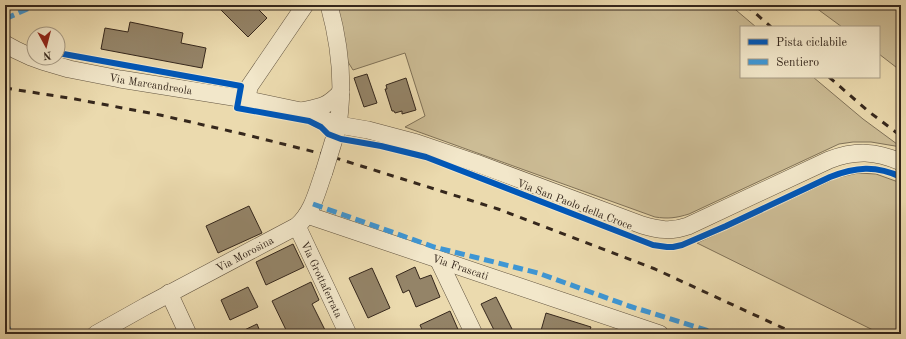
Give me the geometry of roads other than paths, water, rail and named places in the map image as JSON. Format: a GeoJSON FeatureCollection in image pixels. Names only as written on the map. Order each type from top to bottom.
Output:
{"type":"FeatureCollection","features":[{"type":"Feature","properties":{"kind":"street"},"geometry":{"type":"LineString","coordinates":[[247,100],[249,87],[305,5]]}},
{"type":"Feature","properties":{"kind":"street"},"geometry":{"type":"LineString","coordinates":[[302,220],[313,204],[337,131],[341,92],[339,57],[329,5]]}},
{"type":"Feature","properties":{"kind":"street","name":"Via Marcandreola"},"geometry":{"type":"LineString","coordinates":[[5,44],[31,57],[69,69],[107,77],[247,100],[300,111],[337,131]]}},
{"type":"Feature","properties":{"kind":"street","name":"Via Marcandreola"},"geometry":{"type":"LineString","coordinates":[[300,111],[322,107],[333,101],[341,92]]}},
{"type":"Feature","properties":{"kind":"street","name":"Via San Paolo della Croce"},"geometry":{"type":"LineString","coordinates":[[337,131],[368,130],[431,147],[642,225],[667,230],[682,228],[695,223],[829,160],[842,156],[855,153],[873,153],[901,162]]}},
{"type":"Feature","properties":{"kind":"street","name":"Via Frascati"},"geometry":{"type":"LineString","coordinates":[[302,220],[438,259],[660,334]]}},
{"type":"Feature","properties":{"kind":"street","name":"Via Morosina"},"geometry":{"type":"LineString","coordinates":[[96,334],[302,220]]}},
{"type":"Feature","properties":{"kind":"street","name":"Via Grottaferrata"},"geometry":{"type":"LineString","coordinates":[[302,220],[348,334]]}},
{"type":"Feature","properties":{"kind":"street"},"geometry":{"type":"LineString","coordinates":[[438,259],[474,334]]}},
{"type":"Feature","properties":{"kind":"street"},"geometry":{"type":"LineString","coordinates":[[169,293],[188,334]]}},
{"type":"Feature","properties":{"kind":"street"},"geometry":{"type":"LineString","coordinates":[[614,319],[621,334]]}},
{"type":"Feature","properties":{"kind":"railway"},"geometry":{"type":"LineString","coordinates":[[746,5],[770,26]]}},
{"type":"Feature","properties":{"kind":"railway"},"geometry":{"type":"LineString","coordinates":[[830,78],[868,111],[901,136]]}},
{"type":"Feature","properties":{"kind":"railway"},"geometry":{"type":"LineString","coordinates":[[5,88],[160,115],[323,154],[498,209],[655,269],[796,334]]}}]}
